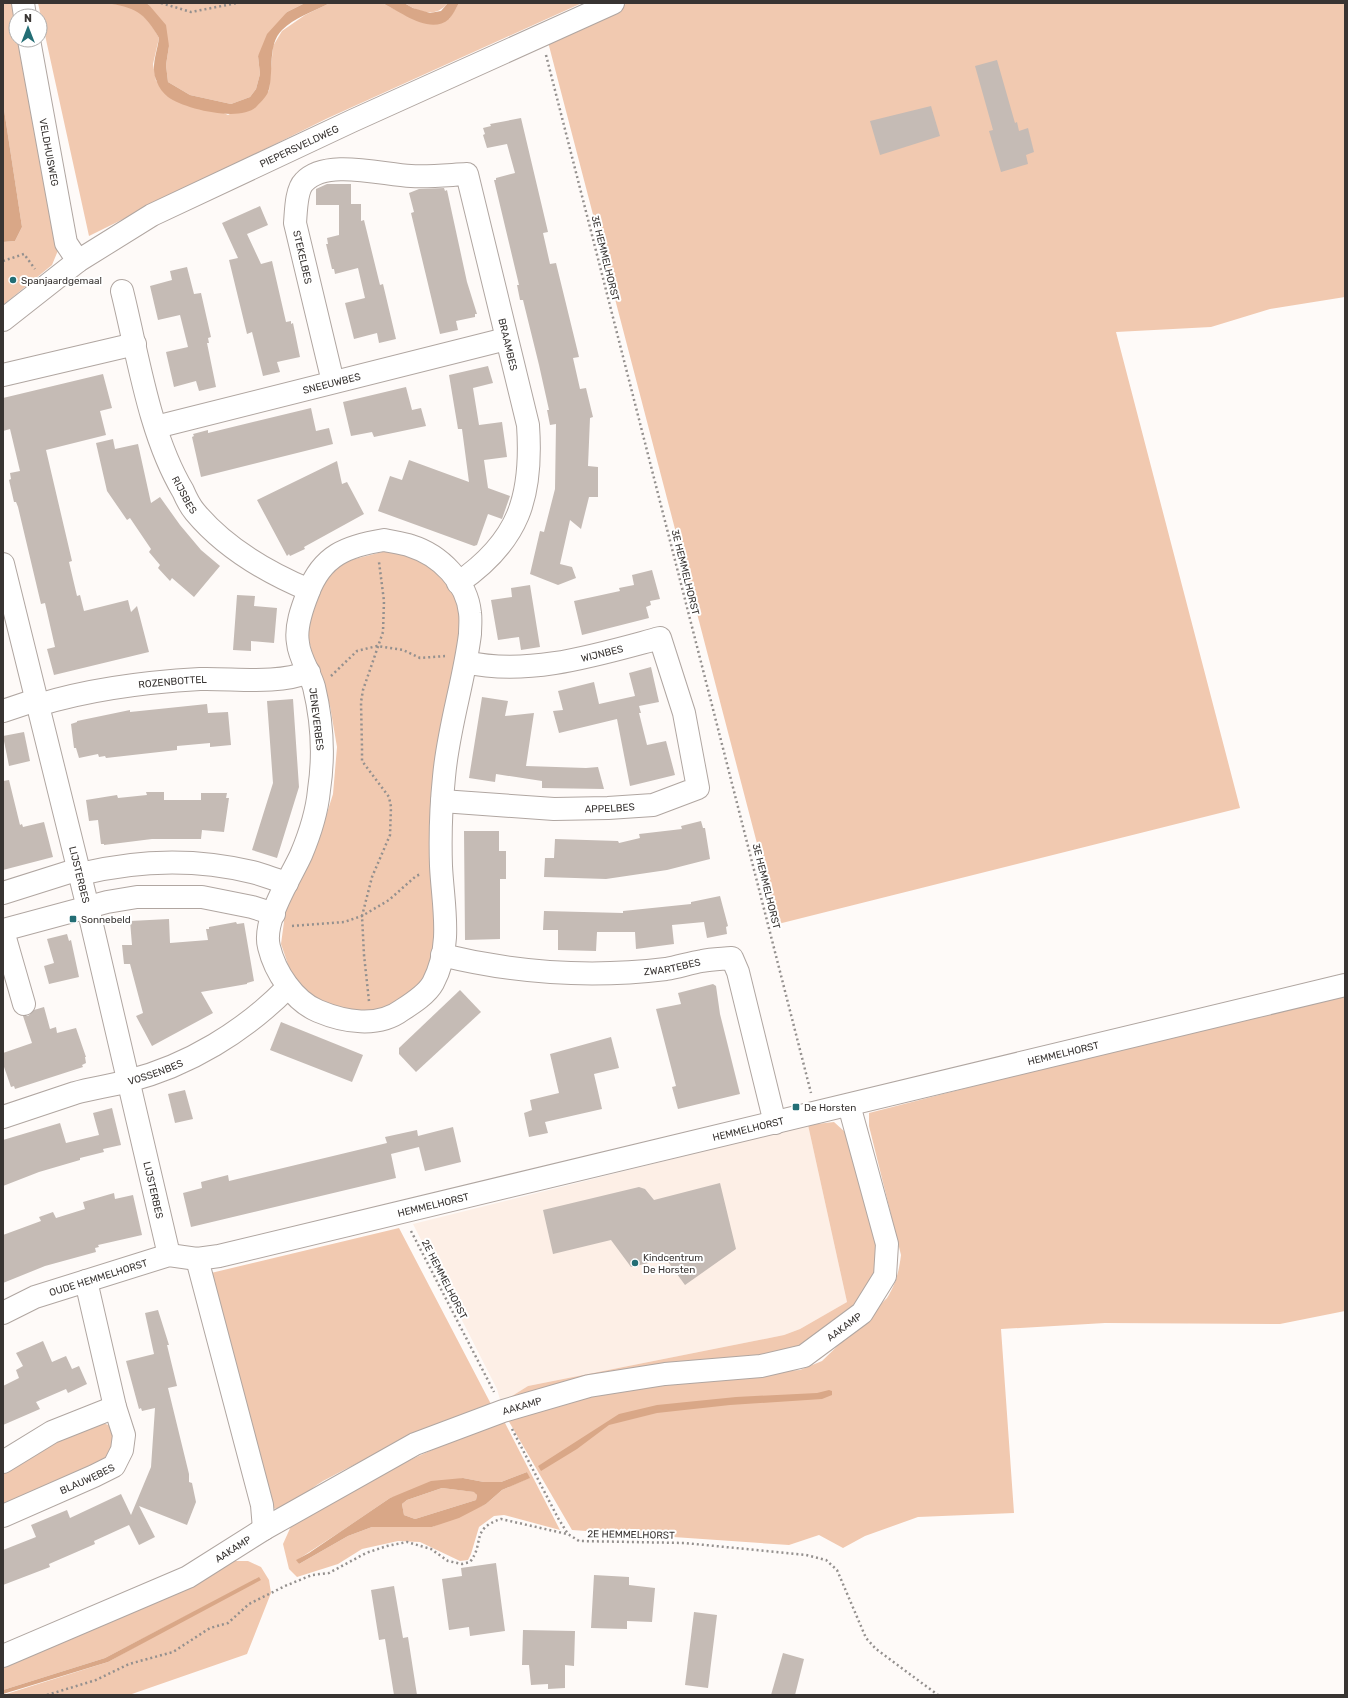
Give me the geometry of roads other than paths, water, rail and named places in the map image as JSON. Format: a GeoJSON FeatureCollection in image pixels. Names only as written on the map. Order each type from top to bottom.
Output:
{"type":"FeatureCollection","features":[{"type":"Feature","properties":{"kind":"street","name":"PIEPERSVELDWEG"},"geometry":{"type":"LineString","coordinates":[[3,320],[78,261],[152,215],[352,121],[613,3]]}},
{"type":"Feature","properties":{"kind":"street","name":"VELDHUISWEG"},"geometry":{"type":"LineString","coordinates":[[30,48],[66,243],[78,261]]}},
{"type":"Feature","properties":{"kind":"street","name":"STEKELBES"},"geometry":{"type":"LineString","coordinates":[[333,382],[295,223],[297,202],[303,182],[317,172],[340,169],[376,171]]}},
{"type":"Feature","properties":{"kind":"street","name":"BRAAMBES"},"geometry":{"type":"LineString","coordinates":[[376,171],[410,176],[467,174],[528,425],[530,458],[525,497],[513,527],[476,570],[458,583]]}},
{"type":"Feature","properties":{"kind":"street","name":"RIJSBES"},"geometry":{"type":"LineString","coordinates":[[122,291],[162,447],[174,477],[194,511],[223,540],[255,563],[281,578],[309,590]]}},
{"type":"Feature","properties":{"kind":"street","name":"SNEEUWBES"},"geometry":{"type":"LineString","coordinates":[[156,427],[506,339]]}},
{"type":"Feature","properties":{"kind":"street"},"geometry":{"type":"LineString","coordinates":[[3,375],[135,344]]}},
{"type":"Feature","properties":{"kind":"street","name":"JENEVERBES"},"geometry":{"type":"LineString","coordinates":[[384,540],[412,546],[434,556],[449,569],[458,583],[465,595],[470,612],[470,634],[444,775],[442,801],[442,871],[447,931],[442,955],[432,984],[417,1000],[397,1014],[373,1021],[335,1019],[313,1009],[288,987],[268,946],[272,920],[306,842],[319,793],[322,754],[319,716],[311,677],[298,644],[300,619],[309,590],[324,565],[338,553],[360,545],[384,540]]}},
{"type":"Feature","properties":{"kind":"street","name":"LIJSTERBES"},"geometry":{"type":"LineString","coordinates":[[3,564],[88,908],[169,1255]]}},
{"type":"Feature","properties":{"kind":"street","name":"WIJNBES"},"geometry":{"type":"LineString","coordinates":[[466,662],[486,667],[516,667],[579,659],[660,638],[684,713]]}},
{"type":"Feature","properties":{"kind":"street","name":"ROZENBOTTEL"},"geometry":{"type":"LineString","coordinates":[[3,711],[37,702],[134,685],[200,680],[311,677]]}},
{"type":"Feature","properties":{"kind":"street","name":"APPELBES"},"geometry":{"type":"LineString","coordinates":[[442,801],[554,809],[653,805],[698,788],[684,713]]}},
{"type":"Feature","properties":{"kind":"street"},"geometry":{"type":"LineString","coordinates":[[3,893],[79,872],[127,864],[158,862],[194,863],[253,872],[287,883]]}},
{"type":"Feature","properties":{"kind":"street"},"geometry":{"type":"LineString","coordinates":[[24,1004],[3,930],[107,902],[137,897],[202,897],[232,902],[272,920]]}},
{"type":"Feature","properties":{"kind":"street","name":"ZWARTEBES"},"geometry":{"type":"LineString","coordinates":[[442,955],[471,962],[526,970],[583,973],[667,969],[703,961],[732,958],[738,972],[775,1123]]}},
{"type":"Feature","properties":{"kind":"street","name":"HEMMELHORST"},"geometry":{"type":"LineString","coordinates":[[197,1259],[219,1256],[402,1213],[1345,985]]}},
{"type":"Feature","properties":{"kind":"street","name":"VOSSENBES"},"geometry":{"type":"LineString","coordinates":[[3,1117],[76,1093],[129,1081],[164,1069],[204,1051],[262,1012],[288,987]]}},
{"type":"Feature","properties":{"kind":"street","name":"AAKAMP"},"geometry":{"type":"LineString","coordinates":[[3,1656],[188,1577],[264,1529],[415,1444],[503,1411],[589,1386],[665,1374],[761,1366],[804,1356],[862,1314],[885,1276],[887,1244],[849,1105]]}},
{"type":"Feature","properties":{"kind":"street","name":"OUDE HEMMELHORST"},"geometry":{"type":"LineString","coordinates":[[3,1313],[35,1297],[169,1255],[197,1259]]}},
{"type":"Feature","properties":{"kind":"street"},"geometry":{"type":"LineString","coordinates":[[197,1259],[262,1505],[264,1529]]}},
{"type":"Feature","properties":{"kind":"street","name":"BLAUWEBES"},"geometry":{"type":"LineString","coordinates":[[3,1516],[87,1480],[114,1466],[122,1450],[124,1435],[115,1407],[86,1281]]}},
{"type":"Feature","properties":{"kind":"street"},"geometry":{"type":"LineString","coordinates":[[3,1462],[52,1432],[115,1407]]}},
{"type":"Feature","properties":{"kind":"place","name":"Spanjaardgemaal"},"geometry":{"type":"Point","coordinates":[13,280]}},
{"type":"Feature","properties":{"kind":"place","name":"Sonnebeld"},"geometry":{"type":"Point","coordinates":[73,919]}},
{"type":"Feature","properties":{"kind":"place","name":"De Horsten"},"geometry":{"type":"Point","coordinates":[796,1107]}},
{"type":"Feature","properties":{"kind":"place","name":"Kindcentrum De Horsten"},"geometry":{"type":"Point","coordinates":[635,1263]}}]}
